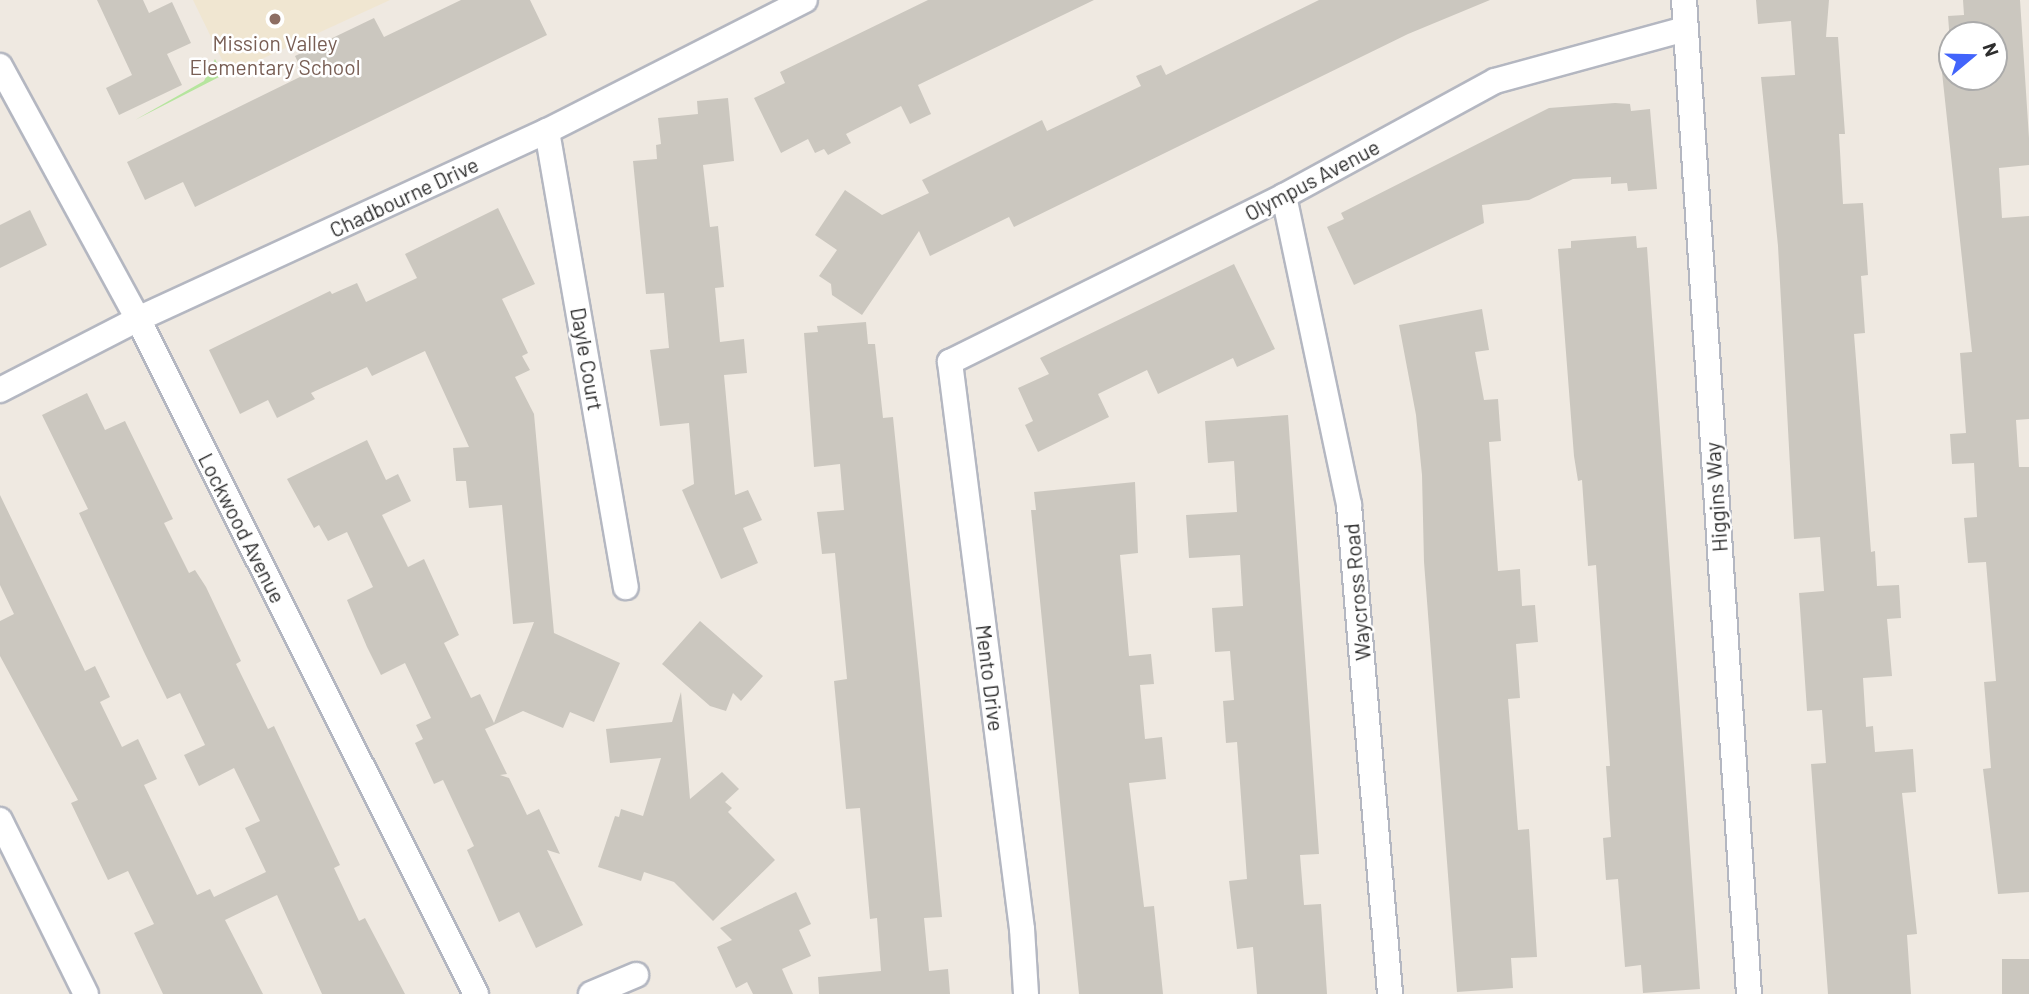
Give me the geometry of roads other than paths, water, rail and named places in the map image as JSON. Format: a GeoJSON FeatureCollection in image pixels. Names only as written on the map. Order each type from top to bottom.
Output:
{"type":"FeatureCollection","features":[{"type":"Feature","properties":{"kind":"street","name":"Chadbourne Drive"},"geometry":{"type":"LineString","coordinates":[[0,390],[138,320],[547,131],[805,0]]}},
{"type":"Feature","properties":{"kind":"street","name":"Higgins Way"},"geometry":{"type":"LineString","coordinates":[[1684,0],[1749,994]]}},
{"type":"Feature","properties":{"kind":"street","name":"Olympus Avenue"},"geometry":{"type":"LineString","coordinates":[[950,362],[1284,196],[1495,82],[1685,29]]}},
{"type":"Feature","properties":{"kind":"street","name":"Lockwood Avenue"},"geometry":{"type":"LineString","coordinates":[[0,66],[138,320],[476,994]]}},
{"type":"Feature","properties":{"kind":"street","name":"Dayle Court"},"geometry":{"type":"LineString","coordinates":[[547,131],[626,587]]}},
{"type":"Feature","properties":{"kind":"street","name":"Waycross Road"},"geometry":{"type":"LineString","coordinates":[[1284,196],[1349,505],[1390,994]]}},
{"type":"Feature","properties":{"kind":"street","name":"Mento Drive"},"geometry":{"type":"LineString","coordinates":[[950,362],[1022,929],[1026,994]]}},
{"type":"Feature","properties":{"kind":"street"},"geometry":{"type":"LineString","coordinates":[[0,820],[86,994]]}},
{"type":"Feature","properties":{"kind":"street"},"geometry":{"type":"LineString","coordinates":[[591,994],[636,975]]}},
{"type":"Feature","properties":{"kind":"place","name":"Mission Valley Elementary School"},"geometry":{"type":"Point","coordinates":[275,19]}}]}
